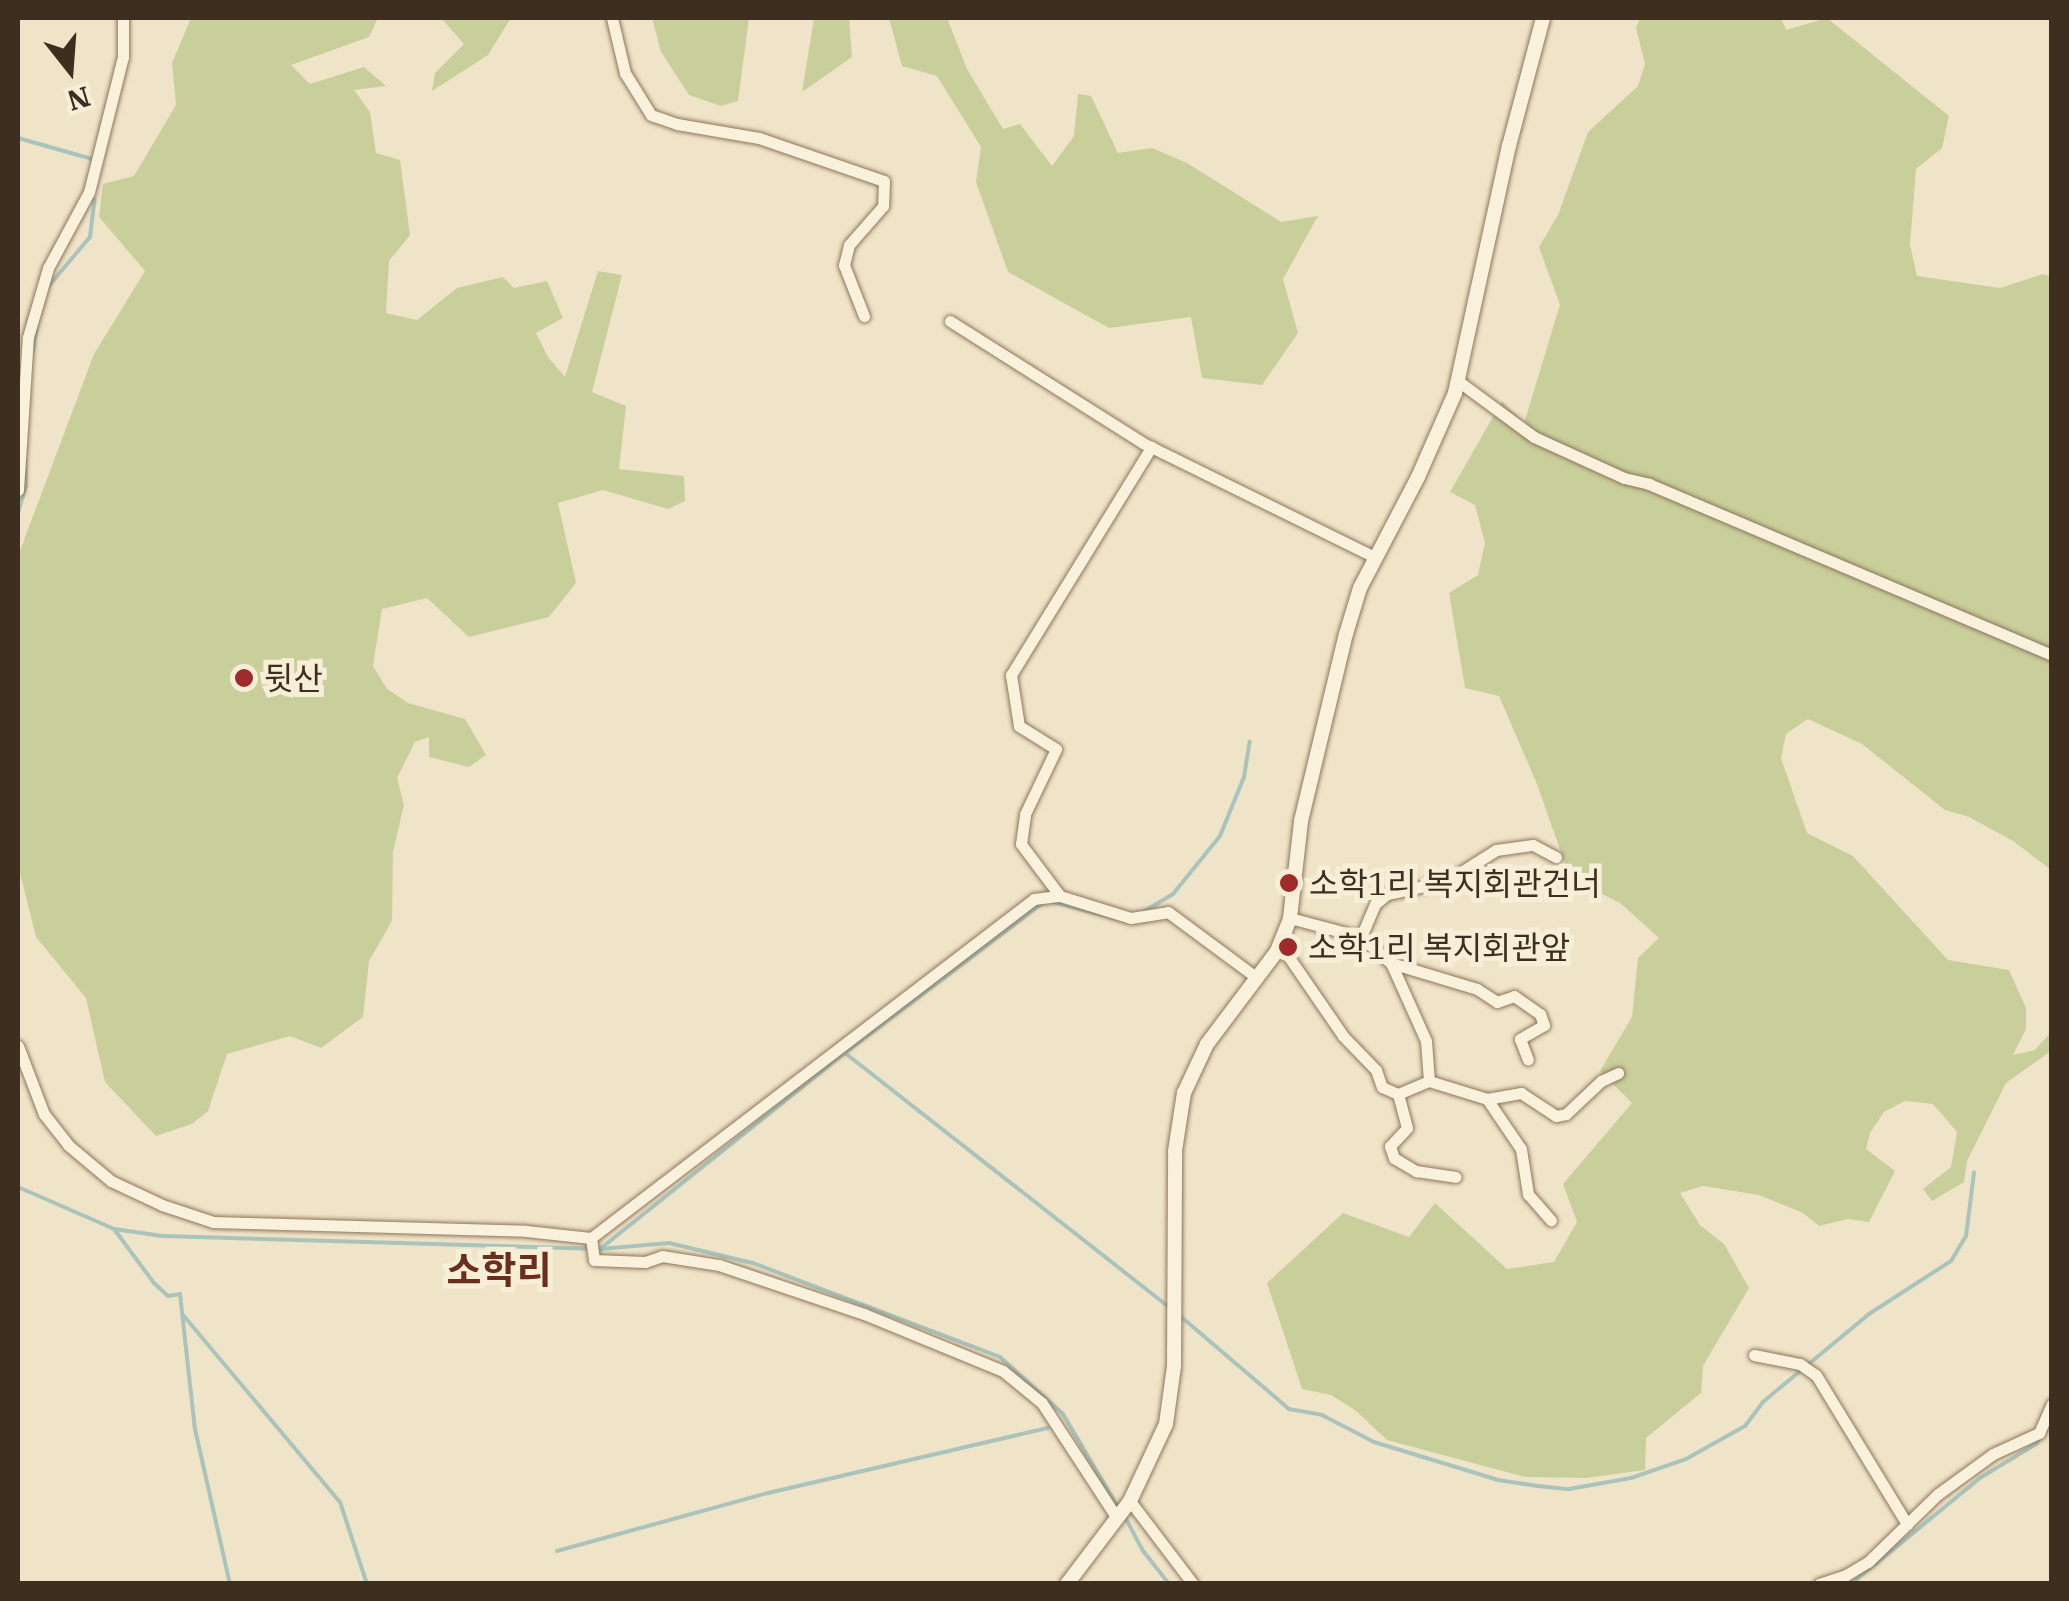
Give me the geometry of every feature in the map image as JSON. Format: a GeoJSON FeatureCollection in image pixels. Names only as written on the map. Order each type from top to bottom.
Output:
{"type":"FeatureCollection","features":[{"type":"Feature","properties":{"kind":"street"},"geometry":{"type":"LineString","coordinates":[[18,490],[28,337],[48,268],[89,192],[123,57],[123,18]]}},
{"type":"Feature","properties":{"kind":"street"},"geometry":{"type":"LineString","coordinates":[[612,18],[625,73],[651,114],[677,124],[759,138],[884,182],[883,206],[849,246],[844,264],[864,316]]}},
{"type":"Feature","properties":{"kind":"street"},"geometry":{"type":"LineString","coordinates":[[1067,1584],[1124,1509],[1166,1424],[1174,1366],[1175,1150],[1184,1092],[1207,1044],[1256,977],[1290,918],[1300,821],[1346,634],[1375,557],[1418,478],[1458,381],[1500,183],[1542,18]]}},
{"type":"Feature","properties":{"kind":"street"},"geometry":{"type":"LineString","coordinates":[[950,320],[1152,447],[1375,557]]}},
{"type":"Feature","properties":{"kind":"street"},"geometry":{"type":"LineString","coordinates":[[1458,381],[1534,437],[2052,656]]}},
{"type":"Feature","properties":{"kind":"street"},"geometry":{"type":"LineString","coordinates":[[1060,896],[1021,844],[1025,814],[1056,749],[1019,726],[1010,675],[1152,447]]}},
{"type":"Feature","properties":{"kind":"street"},"geometry":{"type":"LineString","coordinates":[[1361,937],[1374,904],[1387,894],[1447,881],[1496,850],[1533,845],[1556,857]]}},
{"type":"Feature","properties":{"kind":"street"},"geometry":{"type":"LineString","coordinates":[[18,1046],[44,1114],[68,1145],[111,1181],[162,1206],[213,1222],[526,1231],[591,1238],[1034,899],[1060,896],[1132,918],[1168,912],[1256,977]]}},
{"type":"Feature","properties":{"kind":"street"},"geometry":{"type":"LineString","coordinates":[[1290,918],[1361,937],[1391,964],[1426,1041],[1429,1081]]}},
{"type":"Feature","properties":{"kind":"street"},"geometry":{"type":"LineString","coordinates":[[1283,936],[1284,950],[1343,1036],[1376,1070],[1382,1086],[1398,1094],[1407,1128],[1390,1146],[1394,1158],[1416,1171],[1456,1177]]}},
{"type":"Feature","properties":{"kind":"street"},"geometry":{"type":"LineString","coordinates":[[1391,964],[1478,989],[1497,1002],[1514,996],[1540,1014],[1544,1025],[1520,1038],[1528,1060]]}},
{"type":"Feature","properties":{"kind":"street"},"geometry":{"type":"LineString","coordinates":[[1398,1094],[1429,1081],[1487,1099],[1520,1094],[1556,1116],[1566,1114],[1600,1080],[1618,1074]]}},
{"type":"Feature","properties":{"kind":"street"},"geometry":{"type":"LineString","coordinates":[[1487,1099],[1521,1149],[1528,1194],[1551,1220]]}},
{"type":"Feature","properties":{"kind":"street"},"geometry":{"type":"LineString","coordinates":[[591,1238],[594,1260],[645,1262],[677,1257],[719,1264],[864,1314],[1003,1371],[1042,1403],[1124,1509],[1194,1584]]}},
{"type":"Feature","properties":{"kind":"street"},"geometry":{"type":"LineString","coordinates":[[1754,1354],[1800,1364],[1816,1374],[1907,1524]]}},
{"type":"Feature","properties":{"kind":"street"},"geometry":{"type":"LineString","coordinates":[[1819,1584],[1868,1562],[1938,1494],[1992,1454],[2039,1433],[2052,1404]]}},
{"type":"Feature","properties":{"kind":"green space"},"geometry":{"type":"Polygon","coordinates":[[[191,18],[378,18],[369,37],[291,65],[310,84],[364,67],[386,86],[354,90],[370,112],[376,153],[400,160],[410,235],[389,261],[386,313],[417,320],[457,288],[503,277],[514,288],[547,281],[563,318],[536,333],[548,357],[565,377],[598,271],[622,275],[592,392],[626,406],[619,469],[684,476],[685,501],[668,509],[603,490],[558,503],[576,583],[549,617],[469,637],[427,598],[382,609],[373,666],[387,689],[408,703],[465,719],[486,755],[469,767],[429,757],[429,737],[415,742],[397,778],[404,805],[393,852],[392,921],[369,961],[363,1017],[321,1048],[290,1036],[227,1054],[208,1111],[192,1124],[156,1136],[105,1082],[86,998],[36,937],[18,865],[18,556],[94,354],[145,271],[99,217],[103,184],[134,176],[176,105],[172,63],[191,18]]]}},
{"type":"Feature","properties":{"kind":"green space"},"geometry":{"type":"Polygon","coordinates":[[[441,18],[511,18],[488,55],[432,91],[435,73],[464,44],[441,18]]]}},
{"type":"Feature","properties":{"kind":"green space"},"geometry":{"type":"Polygon","coordinates":[[[652,18],[749,18],[738,101],[721,106],[689,95],[661,52],[652,18]]]}},
{"type":"Feature","properties":{"kind":"green space"},"geometry":{"type":"Polygon","coordinates":[[[814,18],[849,18],[852,57],[802,92],[814,18]]]}},
{"type":"Feature","properties":{"kind":"green space"},"geometry":{"type":"Polygon","coordinates":[[[889,18],[947,18],[967,69],[1003,129],[1020,124],[1052,166],[1074,136],[1078,94],[1091,96],[1118,153],[1152,148],[1187,163],[1281,222],[1318,216],[1283,279],[1298,333],[1262,385],[1202,378],[1191,317],[1109,328],[1008,272],[976,182],[981,147],[937,76],[902,66],[889,18]]]}},
{"type":"Feature","properties":{"kind":"green space"},"geometry":{"type":"Polygon","coordinates":[[[1640,18],[1781,18],[1786,30],[1827,18],[1949,116],[1942,148],[1916,169],[1910,245],[1917,276],[2000,288],[2043,274],[2051,277],[2051,870],[2013,841],[1969,817],[1945,810],[1862,744],[1808,719],[1786,734],[1781,758],[1807,833],[1853,856],[1948,960],[2009,970],[2026,1008],[2026,1029],[2013,1055],[2035,1050],[2051,1032],[2051,1051],[2006,1083],[1967,1161],[1964,1182],[1932,1201],[1923,1189],[1951,1167],[1957,1132],[1933,1104],[1905,1101],[1884,1112],[1870,1133],[1866,1149],[1895,1171],[1869,1222],[1848,1219],[1819,1226],[1803,1213],[1759,1195],[1703,1186],[1680,1193],[1700,1225],[1724,1244],[1749,1288],[1703,1366],[1701,1393],[1646,1438],[1645,1470],[1586,1478],[1525,1477],[1387,1440],[1355,1410],[1331,1395],[1302,1389],[1267,1283],[1343,1213],[1409,1237],[1435,1203],[1507,1269],[1554,1262],[1577,1222],[1563,1184],[1632,1103],[1600,1071],[1632,1017],[1638,958],[1659,938],[1620,903],[1570,878],[1537,784],[1499,696],[1465,688],[1449,593],[1478,575],[1485,543],[1475,505],[1450,492],[1502,401],[1524,423],[1560,305],[1539,247],[1558,215],[1588,132],[1638,86],[1645,64],[1636,28],[1640,18]]]}},
{"type":"Feature","properties":{"kind":"waterway"},"geometry":{"type":"LineString","coordinates":[[18,138],[92,159]]}},
{"type":"Feature","properties":{"kind":"waterway"},"geometry":{"type":"LineString","coordinates":[[47,288],[90,237],[95,199]]}},
{"type":"Feature","properties":{"kind":"waterway"},"geometry":{"type":"LineString","coordinates":[[33,351],[37,326]]}},
{"type":"Feature","properties":{"kind":"waterway"},"geometry":{"type":"LineString","coordinates":[[18,513],[26,485],[25,460]]}},
{"type":"Feature","properties":{"kind":"waterway"},"geometry":{"type":"LineString","coordinates":[[1143,912],[1173,894],[1220,836],[1244,777],[1250,741]]}},
{"type":"Feature","properties":{"kind":"waterway"},"geometry":{"type":"LineString","coordinates":[[845,1053],[1044,902]]}},
{"type":"Feature","properties":{"kind":"waterway"},"geometry":{"type":"LineString","coordinates":[[1053,902],[1125,921]]}},
{"type":"Feature","properties":{"kind":"waterway"},"geometry":{"type":"LineString","coordinates":[[600,1249],[845,1053],[1168,1306]]}},
{"type":"Feature","properties":{"kind":"waterway"},"geometry":{"type":"LineString","coordinates":[[1179,1315],[1289,1409],[1322,1415],[1374,1442],[1498,1480],[1538,1486],[1569,1489],[1631,1478],[1686,1459],[1745,1426],[1764,1401],[1869,1314],[1951,1261],[1966,1236],[1974,1173]]}},
{"type":"Feature","properties":{"kind":"waterway"},"geometry":{"type":"LineString","coordinates":[[18,1187],[114,1229],[163,1236],[591,1249]]}},
{"type":"Feature","properties":{"kind":"waterway"},"geometry":{"type":"LineString","coordinates":[[114,1229],[154,1283],[168,1296],[180,1294],[195,1429],[230,1584]]}},
{"type":"Feature","properties":{"kind":"waterway"},"geometry":{"type":"LineString","coordinates":[[600,1249],[669,1243],[753,1263],[1000,1357],[1063,1414],[1119,1509]]}},
{"type":"Feature","properties":{"kind":"waterway"},"geometry":{"type":"LineString","coordinates":[[183,1315],[340,1502],[367,1584]]}},
{"type":"Feature","properties":{"kind":"waterway"},"geometry":{"type":"LineString","coordinates":[[1851,1584],[1980,1478],[2036,1444],[2052,1421]]}},
{"type":"Feature","properties":{"kind":"waterway"},"geometry":{"type":"LineString","coordinates":[[557,1551],[768,1493],[1048,1428]]}},
{"type":"Feature","properties":{"kind":"waterway"},"geometry":{"type":"LineString","coordinates":[[1125,1517],[1144,1552],[1169,1584]]}},
{"type":"Feature","properties":{"kind":"place","name":"뒷산"},"geometry":{"type":"Point","coordinates":[244,678]}},
{"type":"Feature","properties":{"kind":"place","name":"소학1리 복지회관건너"},"geometry":{"type":"Point","coordinates":[1289,883]}},
{"type":"Feature","properties":{"kind":"place","name":"소학1리 복지회관앞"},"geometry":{"type":"Point","coordinates":[1288,947]}},
{"type":"Feature","properties":{"kind":"district","name":"소학리"},"geometry":{"type":"Point","coordinates":[499,1270]}}]}
